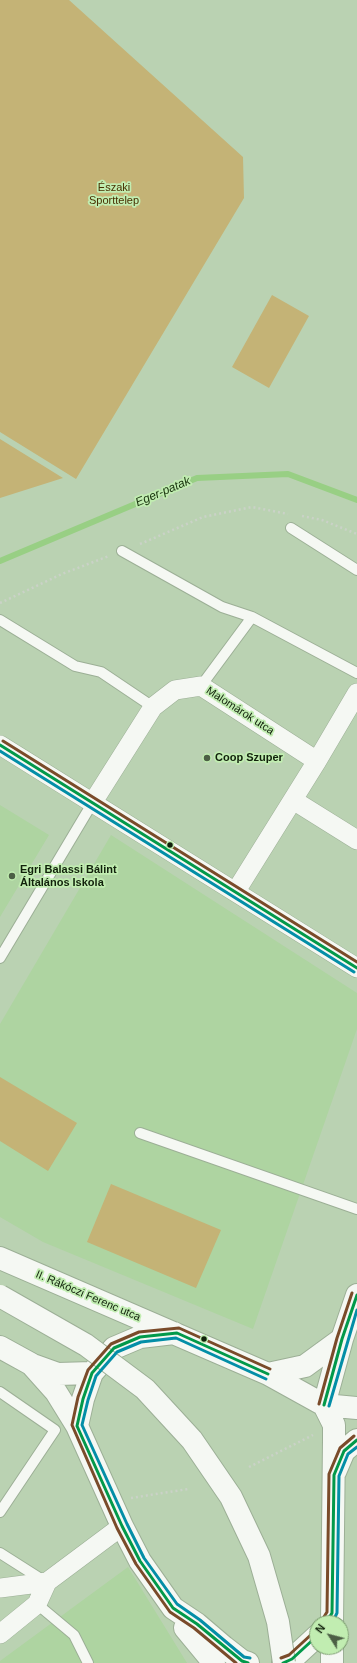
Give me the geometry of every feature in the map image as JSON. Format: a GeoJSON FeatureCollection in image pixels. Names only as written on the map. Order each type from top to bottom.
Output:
{"type":"FeatureCollection","features":[{"type":"Feature","properties":{"kind":"main road","name":"II. Rákóczi Ferenc utca"},"geometry":{"type":"LineString","coordinates":[[0,1258],[177,1333],[268,1374],[324,1405]]}},
{"type":"Feature","properties":{"kind":"main road"},"geometry":{"type":"LineString","coordinates":[[330,1615],[334,1424],[324,1405],[342,1339],[357,1295]]}},
{"type":"Feature","properties":{"kind":"main road"},"geometry":{"type":"LineString","coordinates":[[0,1296],[86,1345],[145,1389],[192,1440],[231,1497],[259,1556],[278,1622],[284,1663],[292,1659],[309,1643]]}},
{"type":"Feature","properties":{"kind":"main road"},"geometry":{"type":"LineString","coordinates":[[77,1426],[83,1399],[92,1373],[114,1348],[140,1337],[177,1333]]}},
{"type":"Feature","properties":{"kind":"main road"},"geometry":{"type":"LineString","coordinates":[[268,1374],[305,1366],[342,1339]]}},
{"type":"Feature","properties":{"kind":"main road"},"geometry":{"type":"LineString","coordinates":[[0,1347],[31,1364],[58,1374],[92,1373]]}},
{"type":"Feature","properties":{"kind":"main road"},"geometry":{"type":"LineString","coordinates":[[31,1364],[56,1392],[77,1426],[122,1526],[140,1561],[187,1630],[214,1663]]}},
{"type":"Feature","properties":{"kind":"main road"},"geometry":{"type":"LineString","coordinates":[[324,1405],[357,1408]]}},
{"type":"Feature","properties":{"kind":"main road"},"geometry":{"type":"LineString","coordinates":[[334,1475],[344,1451],[357,1440]]}},
{"type":"Feature","properties":{"kind":"main road"},"geometry":{"type":"LineString","coordinates":[[173,1608],[197,1624],[242,1661],[248,1663]]}},
{"type":"Feature","properties":{"kind":"street","name":"Malomárok utca"},"geometry":{"type":"LineString","coordinates":[[93,802],[153,707],[175,690],[201,686],[317,761]]}},
{"type":"Feature","properties":{"kind":"street"},"geometry":{"type":"LineString","coordinates":[[236,891],[317,761],[357,693]]}},
{"type":"Feature","properties":{"kind":"street"},"geometry":{"type":"LineString","coordinates":[[0,745],[236,891],[357,968]]}},
{"type":"Feature","properties":{"kind":"street"},"geometry":{"type":"LineString","coordinates":[[293,800],[357,840]]}},
{"type":"Feature","properties":{"kind":"street"},"geometry":{"type":"LineString","coordinates":[[0,1634],[37,1604],[47,1582],[122,1526]]}},
{"type":"Feature","properties":{"kind":"street"},"geometry":{"type":"LineString","coordinates":[[0,1588],[47,1582]]}},
{"type":"Feature","properties":{"kind":"lane"},"geometry":{"type":"LineString","coordinates":[[291,528],[357,570]]}},
{"type":"Feature","properties":{"kind":"lane"},"geometry":{"type":"LineString","coordinates":[[122,552],[222,607],[252,617],[357,673]]}},
{"type":"Feature","properties":{"kind":"lane"},"geometry":{"type":"LineString","coordinates":[[201,686],[252,617]]}},
{"type":"Feature","properties":{"kind":"lane"},"geometry":{"type":"LineString","coordinates":[[0,620],[75,666],[101,672],[153,707]]}},
{"type":"Feature","properties":{"kind":"lane"},"geometry":{"type":"LineString","coordinates":[[0,958],[93,802]]}},
{"type":"Feature","properties":{"kind":"lane"},"geometry":{"type":"LineString","coordinates":[[140,1133],[357,1209]]}},
{"type":"Feature","properties":{"kind":"lane"},"geometry":{"type":"LineString","coordinates":[[0,1392],[55,1430],[0,1512]]}},
{"type":"Feature","properties":{"kind":"lane"},"geometry":{"type":"LineString","coordinates":[[0,1553],[47,1582]]}},
{"type":"Feature","properties":{"kind":"lane"},"geometry":{"type":"LineString","coordinates":[[37,1604],[74,1635],[88,1663]]}},
{"type":"Feature","properties":{"kind":"path"},"geometry":{"type":"LineString","coordinates":[[0,603],[62,574],[122,552],[203,517],[252,507],[291,514]]}},
{"type":"Feature","properties":{"kind":"path"},"geometry":{"type":"LineString","coordinates":[[298,516],[322,520],[357,534]]}},
{"type":"Feature","properties":{"kind":"path"},"geometry":{"type":"LineString","coordinates":[[249,1467],[334,1424]]}},
{"type":"Feature","properties":{"kind":"path"},"geometry":{"type":"LineString","coordinates":[[111,1501],[188,1489]]}},
{"type":"Feature","properties":{"kind":"shaded area","name":"Egri Balassi Bálint Általános Iskola"},"geometry":{"type":"Polygon","coordinates":[[[0,805],[49,835],[0,917],[0,805]]]}},
{"type":"Feature","properties":{"kind":"shaded area"},"geometry":{"type":"Polygon","coordinates":[[[111,835],[357,993],[357,1029],[253,1329],[43,1242],[0,1217],[0,1024],[111,835]]]}},
{"type":"Feature","properties":{"kind":"shaded area"},"geometry":{"type":"Polygon","coordinates":[[[128,1567],[187,1663],[0,1663],[0,1661],[128,1567]]]}},
{"type":"Feature","properties":{"kind":"green space","name":"Északi Sporttelep"},"geometry":{"type":"Polygon","coordinates":[[[0,0],[69,0],[243,157],[244,198],[76,479],[0,432],[0,0]]]}},
{"type":"Feature","properties":{"kind":"green space"},"geometry":{"type":"Polygon","coordinates":[[[272,295],[309,316],[269,388],[232,367],[272,295]]]}},
{"type":"Feature","properties":{"kind":"green space"},"geometry":{"type":"Polygon","coordinates":[[[0,439],[63,478],[0,498],[0,439]]]}},
{"type":"Feature","properties":{"kind":"green space"},"geometry":{"type":"Polygon","coordinates":[[[0,1077],[77,1123],[48,1171],[0,1141],[0,1077]]]}},
{"type":"Feature","properties":{"kind":"green space"},"geometry":{"type":"Polygon","coordinates":[[[111,1184],[221,1230],[196,1288],[87,1242],[111,1184]]]}},
{"type":"Feature","properties":{"kind":"waterway","name":"Eger-patak"},"geometry":{"type":"LineString","coordinates":[[0,561],[197,478],[288,474],[357,500]]}},
{"type":"Feature","properties":{"kind":"transit line"},"geometry":{"type":"LineString","coordinates":[[3,741],[357,962]]}},
{"type":"Feature","properties":{"kind":"transit line"},"geometry":{"type":"LineString","coordinates":[[0,745],[357,968]]}},
{"type":"Feature","properties":{"kind":"transit line"},"geometry":{"type":"LineString","coordinates":[[0,751],[354,972]]}},
{"type":"Feature","properties":{"kind":"transit line"},"geometry":{"type":"LineString","coordinates":[[319,1404],[337,1338],[352,1293]]}},
{"type":"Feature","properties":{"kind":"transit line"},"geometry":{"type":"LineString","coordinates":[[324,1405],[342,1339],[357,1295]]}},
{"type":"Feature","properties":{"kind":"transit line"},"geometry":{"type":"LineString","coordinates":[[329,1406],[357,1310]]}},
{"type":"Feature","properties":{"kind":"transit line"},"geometry":{"type":"LineString","coordinates":[[236,1663],[194,1628],[170,1612],[136,1564],[117,1528],[72,1425],[78,1397],[88,1370],[111,1344],[139,1332],[179,1328],[270,1369]]}},
{"type":"Feature","properties":{"kind":"transit line"},"geometry":{"type":"LineString","coordinates":[[248,1663],[242,1661],[197,1624],[173,1608],[140,1561],[122,1526],[77,1426],[83,1399],[92,1373],[114,1348],[140,1337],[177,1333],[268,1374]]}},
{"type":"Feature","properties":{"kind":"transit line"},"geometry":{"type":"LineString","coordinates":[[250,1658],[244,1657],[200,1620],[177,1604],[144,1558],[82,1425],[96,1376],[117,1352],[141,1342],[176,1338],[266,1379]]}},
{"type":"Feature","properties":{"kind":"transit line"},"geometry":{"type":"LineString","coordinates":[[325,1615],[327,1612],[329,1474],[340,1448],[354,1436]]}},
{"type":"Feature","properties":{"kind":"transit line"},"geometry":{"type":"LineString","coordinates":[[331,1615],[334,1475],[344,1451],[357,1440]]}},
{"type":"Feature","properties":{"kind":"transit line"},"geometry":{"type":"LineString","coordinates":[[336,1615],[339,1476],[348,1454],[357,1447]]}},
{"type":"Feature","properties":{"kind":"transit line"},"geometry":{"type":"LineString","coordinates":[[281,1658],[289,1655],[309,1637]]}},
{"type":"Feature","properties":{"kind":"transit line"},"geometry":{"type":"LineString","coordinates":[[283,1663],[292,1659],[309,1643]]}},
{"type":"Feature","properties":{"kind":"place","name":"Coop Szuper"},"geometry":{"type":"Point","coordinates":[207,758]}},
{"type":"Feature","properties":{"kind":"place","name":"Egri Balassi Bálint Általános Iskola"},"geometry":{"type":"Point","coordinates":[12,876]}}]}
